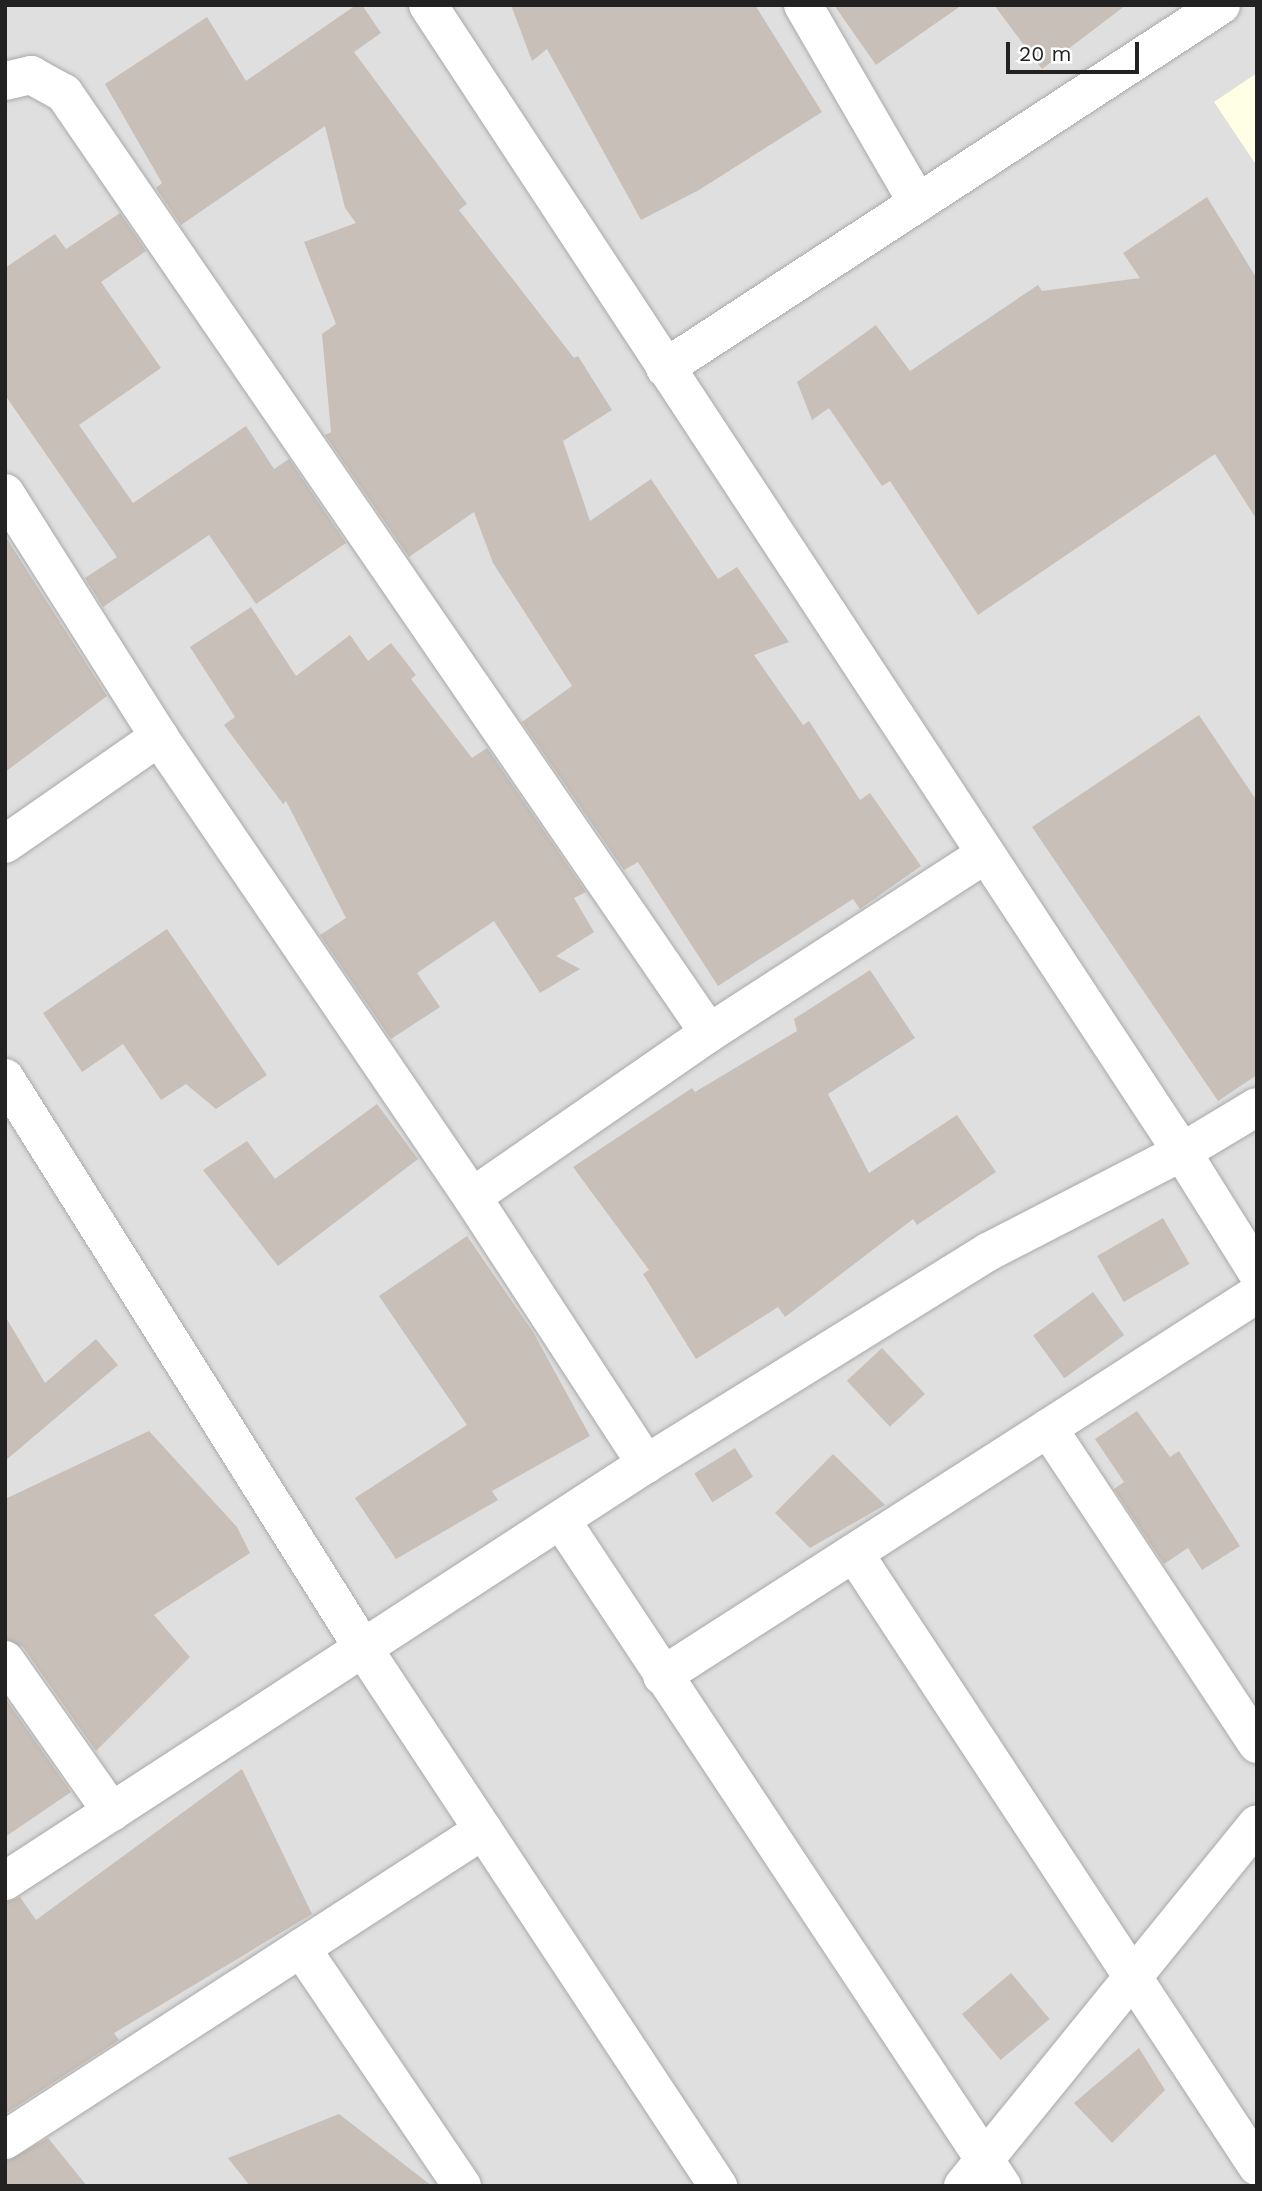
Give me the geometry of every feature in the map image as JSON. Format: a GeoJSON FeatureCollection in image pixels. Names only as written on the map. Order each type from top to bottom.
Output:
{"type":"FeatureCollection","features":[{"type":"Feature","properties":{"kind":"street"},"geometry":{"type":"LineString","coordinates":[[428,5],[984,855],[1182,1152],[1257,1272]]}},
{"type":"Feature","properties":{"kind":"street"},"geometry":{"type":"LineString","coordinates":[[803,5],[918,203]]}},
{"type":"Feature","properties":{"kind":"street"},"geometry":{"type":"LineString","coordinates":[[664,368],[1221,5]]}},
{"type":"Feature","properties":{"kind":"street"},"geometry":{"type":"LineString","coordinates":[[5,80],[31,75],[64,93],[709,1033]]}},
{"type":"Feature","properties":{"kind":"street"},"geometry":{"type":"LineString","coordinates":[[5,493],[159,737],[472,1197],[646,1464]]}},
{"type":"Feature","properties":{"kind":"street"},"geometry":{"type":"LineString","coordinates":[[5,844],[159,737]]}},
{"type":"Feature","properties":{"kind":"street"},"geometry":{"type":"LineString","coordinates":[[472,1197],[709,1033],[984,855]]}},
{"type":"Feature","properties":{"kind":"street"},"geometry":{"type":"LineString","coordinates":[[5,1078],[363,1648],[718,2186]]}},
{"type":"Feature","properties":{"kind":"street"},"geometry":{"type":"LineString","coordinates":[[5,1881],[646,1464],[988,1252],[1182,1152],[1257,1107]]}},
{"type":"Feature","properties":{"kind":"street"},"geometry":{"type":"LineString","coordinates":[[662,1676],[1257,1294]]}},
{"type":"Feature","properties":{"kind":"street"},"geometry":{"type":"LineString","coordinates":[[1048,1428],[1257,1744]]}},
{"type":"Feature","properties":{"kind":"street"},"geometry":{"type":"LineString","coordinates":[[561,1520],[983,2177],[1132,1973],[1257,1824]]}},
{"type":"Feature","properties":{"kind":"street"},"geometry":{"type":"LineString","coordinates":[[854,1553],[1257,2166]]}},
{"type":"Feature","properties":{"kind":"street"},"geometry":{"type":"LineString","coordinates":[[5,1660],[112,1812]]}},
{"type":"Feature","properties":{"kind":"street"},"geometry":{"type":"LineString","coordinates":[[5,2140],[483,1830]]}},
{"type":"Feature","properties":{"kind":"street"},"geometry":{"type":"LineString","coordinates":[[301,1948],[462,2186]]}},
{"type":"Feature","properties":{"kind":"shaded area"},"geometry":{"type":"Polygon","coordinates":[[[5,5],[1257,5],[1257,2186],[5,2186],[5,5]]]}},
{"type":"Feature","properties":{"kind":"shaded area"},"geometry":{"type":"Polygon","coordinates":[[[1257,73],[1257,166],[1214,102],[1257,73]]]}},
{"type":"Feature","properties":{"kind":"building"},"geometry":{"type":"Polygon","coordinates":[[[356,5],[362,5],[381,33],[354,52],[467,204],[459,210],[574,358],[578,356],[612,410],[563,441],[590,521],[651,479],[718,579],[737,567],[789,642],[754,655],[803,725],[809,721],[860,800],[870,793],[921,866],[860,909],[853,899],[718,986],[638,862],[624,870],[522,722],[572,686],[493,563],[474,512],[409,557],[325,435],[331,432],[322,334],[336,324],[304,242],[356,223],[345,208],[325,126],[181,225],[156,188],[162,183],[105,84],[207,17],[246,81],[356,5]]]}},
{"type":"Feature","properties":{"kind":"building"},"geometry":{"type":"Polygon","coordinates":[[[511,5],[755,5],[822,112],[699,190],[641,220],[547,49],[532,61],[511,5]]]}},
{"type":"Feature","properties":{"kind":"building"},"geometry":{"type":"Polygon","coordinates":[[[834,5],[962,5],[876,65],[834,5]]]}},
{"type":"Feature","properties":{"kind":"building"},"geometry":{"type":"Polygon","coordinates":[[[994,5],[1126,5],[1042,69],[994,5]]]}},
{"type":"Feature","properties":{"kind":"building"},"geometry":{"type":"Polygon","coordinates":[[[1207,197],[1257,279],[1257,520],[1215,454],[978,615],[890,481],[882,486],[829,408],[812,420],[797,382],[876,325],[910,371],[1038,285],[1042,291],[1140,278],[1123,253],[1207,197]]]}},
{"type":"Feature","properties":{"kind":"building"},"geometry":{"type":"Polygon","coordinates":[[[120,213],[146,251],[101,282],[161,368],[79,425],[133,503],[246,426],[274,469],[289,459],[346,543],[256,604],[209,535],[103,607],[85,578],[117,557],[5,395],[5,268],[55,234],[66,249],[120,213]]]}},
{"type":"Feature","properties":{"kind":"building"},"geometry":{"type":"Polygon","coordinates":[[[5,536],[107,696],[5,772],[5,536]]]}},
{"type":"Feature","properties":{"kind":"building"},"geometry":{"type":"Polygon","coordinates":[[[251,607],[296,676],[350,635],[368,661],[391,643],[416,675],[411,679],[472,758],[487,748],[586,892],[574,898],[594,932],[556,956],[580,969],[540,993],[494,921],[417,973],[440,1007],[391,1039],[320,935],[346,918],[286,801],[283,804],[224,725],[235,717],[190,647],[251,607]]]}},
{"type":"Feature","properties":{"kind":"building"},"geometry":{"type":"Polygon","coordinates":[[[1199,715],[1257,801],[1257,1075],[1218,1101],[1032,827],[1199,715]]]}},
{"type":"Feature","properties":{"kind":"building"},"geometry":{"type":"Polygon","coordinates":[[[167,929],[267,1075],[216,1109],[186,1084],[161,1100],[123,1044],[82,1072],[43,1013],[167,929]]]}},
{"type":"Feature","properties":{"kind":"building"},"geometry":{"type":"Polygon","coordinates":[[[870,970],[915,1038],[828,1094],[869,1173],[957,1115],[996,1172],[917,1225],[913,1219],[785,1317],[778,1307],[696,1359],[643,1274],[649,1270],[573,1167],[692,1088],[695,1092],[797,1031],[794,1019],[870,970]]]}},
{"type":"Feature","properties":{"kind":"building"},"geometry":{"type":"Polygon","coordinates":[[[377,1104],[418,1159],[278,1266],[203,1170],[247,1141],[275,1179],[377,1104]]]}},
{"type":"Feature","properties":{"kind":"building"},"geometry":{"type":"Polygon","coordinates":[[[1163,1218],[1190,1264],[1124,1302],[1097,1256],[1163,1218]]]}},
{"type":"Feature","properties":{"kind":"building"},"geometry":{"type":"Polygon","coordinates":[[[467,1236],[533,1332],[590,1436],[492,1491],[498,1500],[396,1559],[355,1498],[467,1425],[379,1296],[467,1236]]]}},
{"type":"Feature","properties":{"kind":"building"},"geometry":{"type":"Polygon","coordinates":[[[1093,1292],[1124,1335],[1064,1378],[1033,1335],[1093,1292]]]}},
{"type":"Feature","properties":{"kind":"building"},"geometry":{"type":"Polygon","coordinates":[[[5,1316],[45,1383],[96,1339],[118,1365],[5,1461],[5,1316]]]}},
{"type":"Feature","properties":{"kind":"building"},"geometry":{"type":"Polygon","coordinates":[[[882,1348],[925,1394],[890,1427],[847,1381],[882,1348]]]}},
{"type":"Feature","properties":{"kind":"building"},"geometry":{"type":"Polygon","coordinates":[[[1137,1411],[1170,1457],[1179,1451],[1240,1546],[1202,1570],[1188,1548],[1164,1564],[1114,1489],[1124,1482],[1095,1439],[1137,1411]]]}},
{"type":"Feature","properties":{"kind":"building"},"geometry":{"type":"Polygon","coordinates":[[[149,1431],[237,1527],[250,1553],[154,1615],[190,1657],[96,1751],[23,1647],[5,1639],[5,1499],[149,1431]]]}},
{"type":"Feature","properties":{"kind":"building"},"geometry":{"type":"Polygon","coordinates":[[[735,1448],[753,1477],[712,1502],[694,1473],[735,1448]]]}},
{"type":"Feature","properties":{"kind":"building"},"geometry":{"type":"Polygon","coordinates":[[[833,1454],[885,1505],[810,1548],[775,1513],[833,1454]]]}},
{"type":"Feature","properties":{"kind":"building"},"geometry":{"type":"Polygon","coordinates":[[[5,1698],[71,1792],[5,1837],[5,1698]]]}},
{"type":"Feature","properties":{"kind":"building"},"geometry":{"type":"Polygon","coordinates":[[[242,1769],[312,1914],[114,2033],[119,2040],[5,2114],[5,1903],[20,1897],[36,1920],[242,1769]]]}},
{"type":"Feature","properties":{"kind":"building"},"geometry":{"type":"Polygon","coordinates":[[[1011,1973],[1050,2019],[1001,2060],[962,2014],[1011,1973]]]}},
{"type":"Feature","properties":{"kind":"building"},"geometry":{"type":"Polygon","coordinates":[[[1139,2048],[1165,2090],[1112,2143],[1074,2103],[1139,2048]]]}},
{"type":"Feature","properties":{"kind":"building"},"geometry":{"type":"Polygon","coordinates":[[[339,2114],[432,2186],[250,2186],[228,2158],[339,2114]]]}},
{"type":"Feature","properties":{"kind":"building"},"geometry":{"type":"Polygon","coordinates":[[[48,2138],[87,2186],[5,2186],[5,2162],[48,2138]]]}}]}
